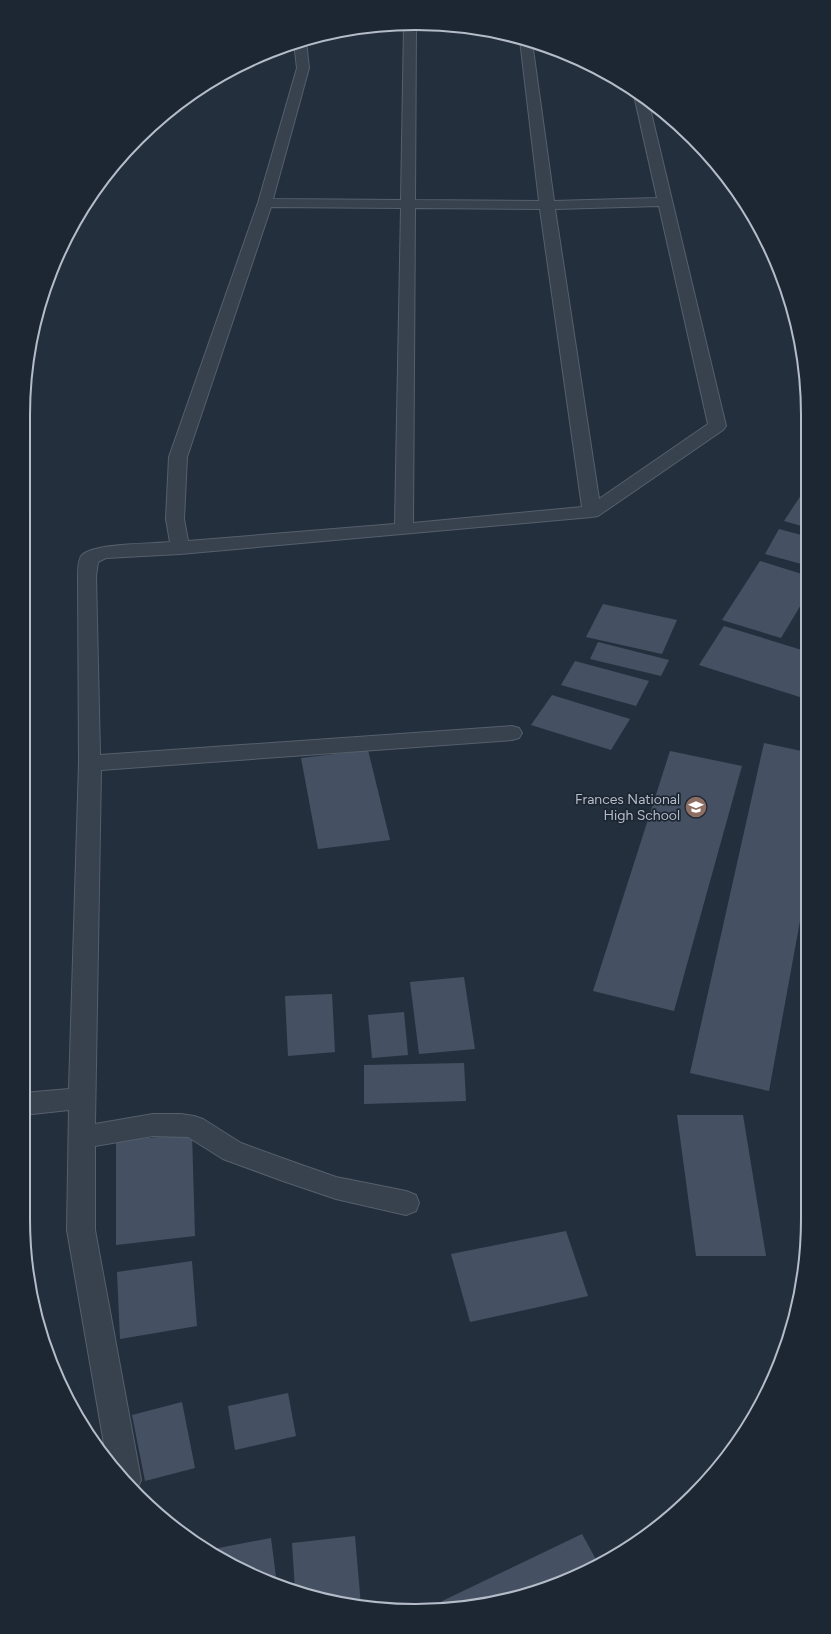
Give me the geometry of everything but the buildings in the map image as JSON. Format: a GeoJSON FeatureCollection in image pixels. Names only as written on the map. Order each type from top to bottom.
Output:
{"type":"FeatureCollection","features":[{"type":"Feature","properties":{"kind":"street"},"geometry":{"type":"LineString","coordinates":[[404,529],[410,30]]}},
{"type":"Feature","properties":{"kind":"street"},"geometry":{"type":"LineString","coordinates":[[527,46],[547,205],[592,512]]}},
{"type":"Feature","properties":{"kind":"street"},"geometry":{"type":"LineString","coordinates":[[180,548],[175,519],[178,457],[266,203],[302,68],[300,48]]}},
{"type":"Feature","properties":{"kind":"street"},"geometry":{"type":"LineString","coordinates":[[124,1471],[81,1230],[81,1137],[90,764],[87,576],[89,559],[102,553],[180,548],[592,512],[717,426],[642,104]]}},
{"type":"Feature","properties":{"kind":"street"},"geometry":{"type":"LineString","coordinates":[[266,203],[547,205],[664,202]]}},
{"type":"Feature","properties":{"kind":"street"},"geometry":{"type":"LineString","coordinates":[[90,764],[512,733]]}},
{"type":"Feature","properties":{"kind":"street"},"geometry":{"type":"LineString","coordinates":[[30,1103],[82,1098]]}},
{"type":"Feature","properties":{"kind":"street"},"geometry":{"type":"LineString","coordinates":[[81,1137],[153,1125],[181,1125],[194,1127],[232,1151],[292,1173],[336,1188],[406,1203]]}},
{"type":"Feature","properties":{"kind":"place","name":"Frances National High School"},"geometry":{"type":"Point","coordinates":[696,807]}}]}
